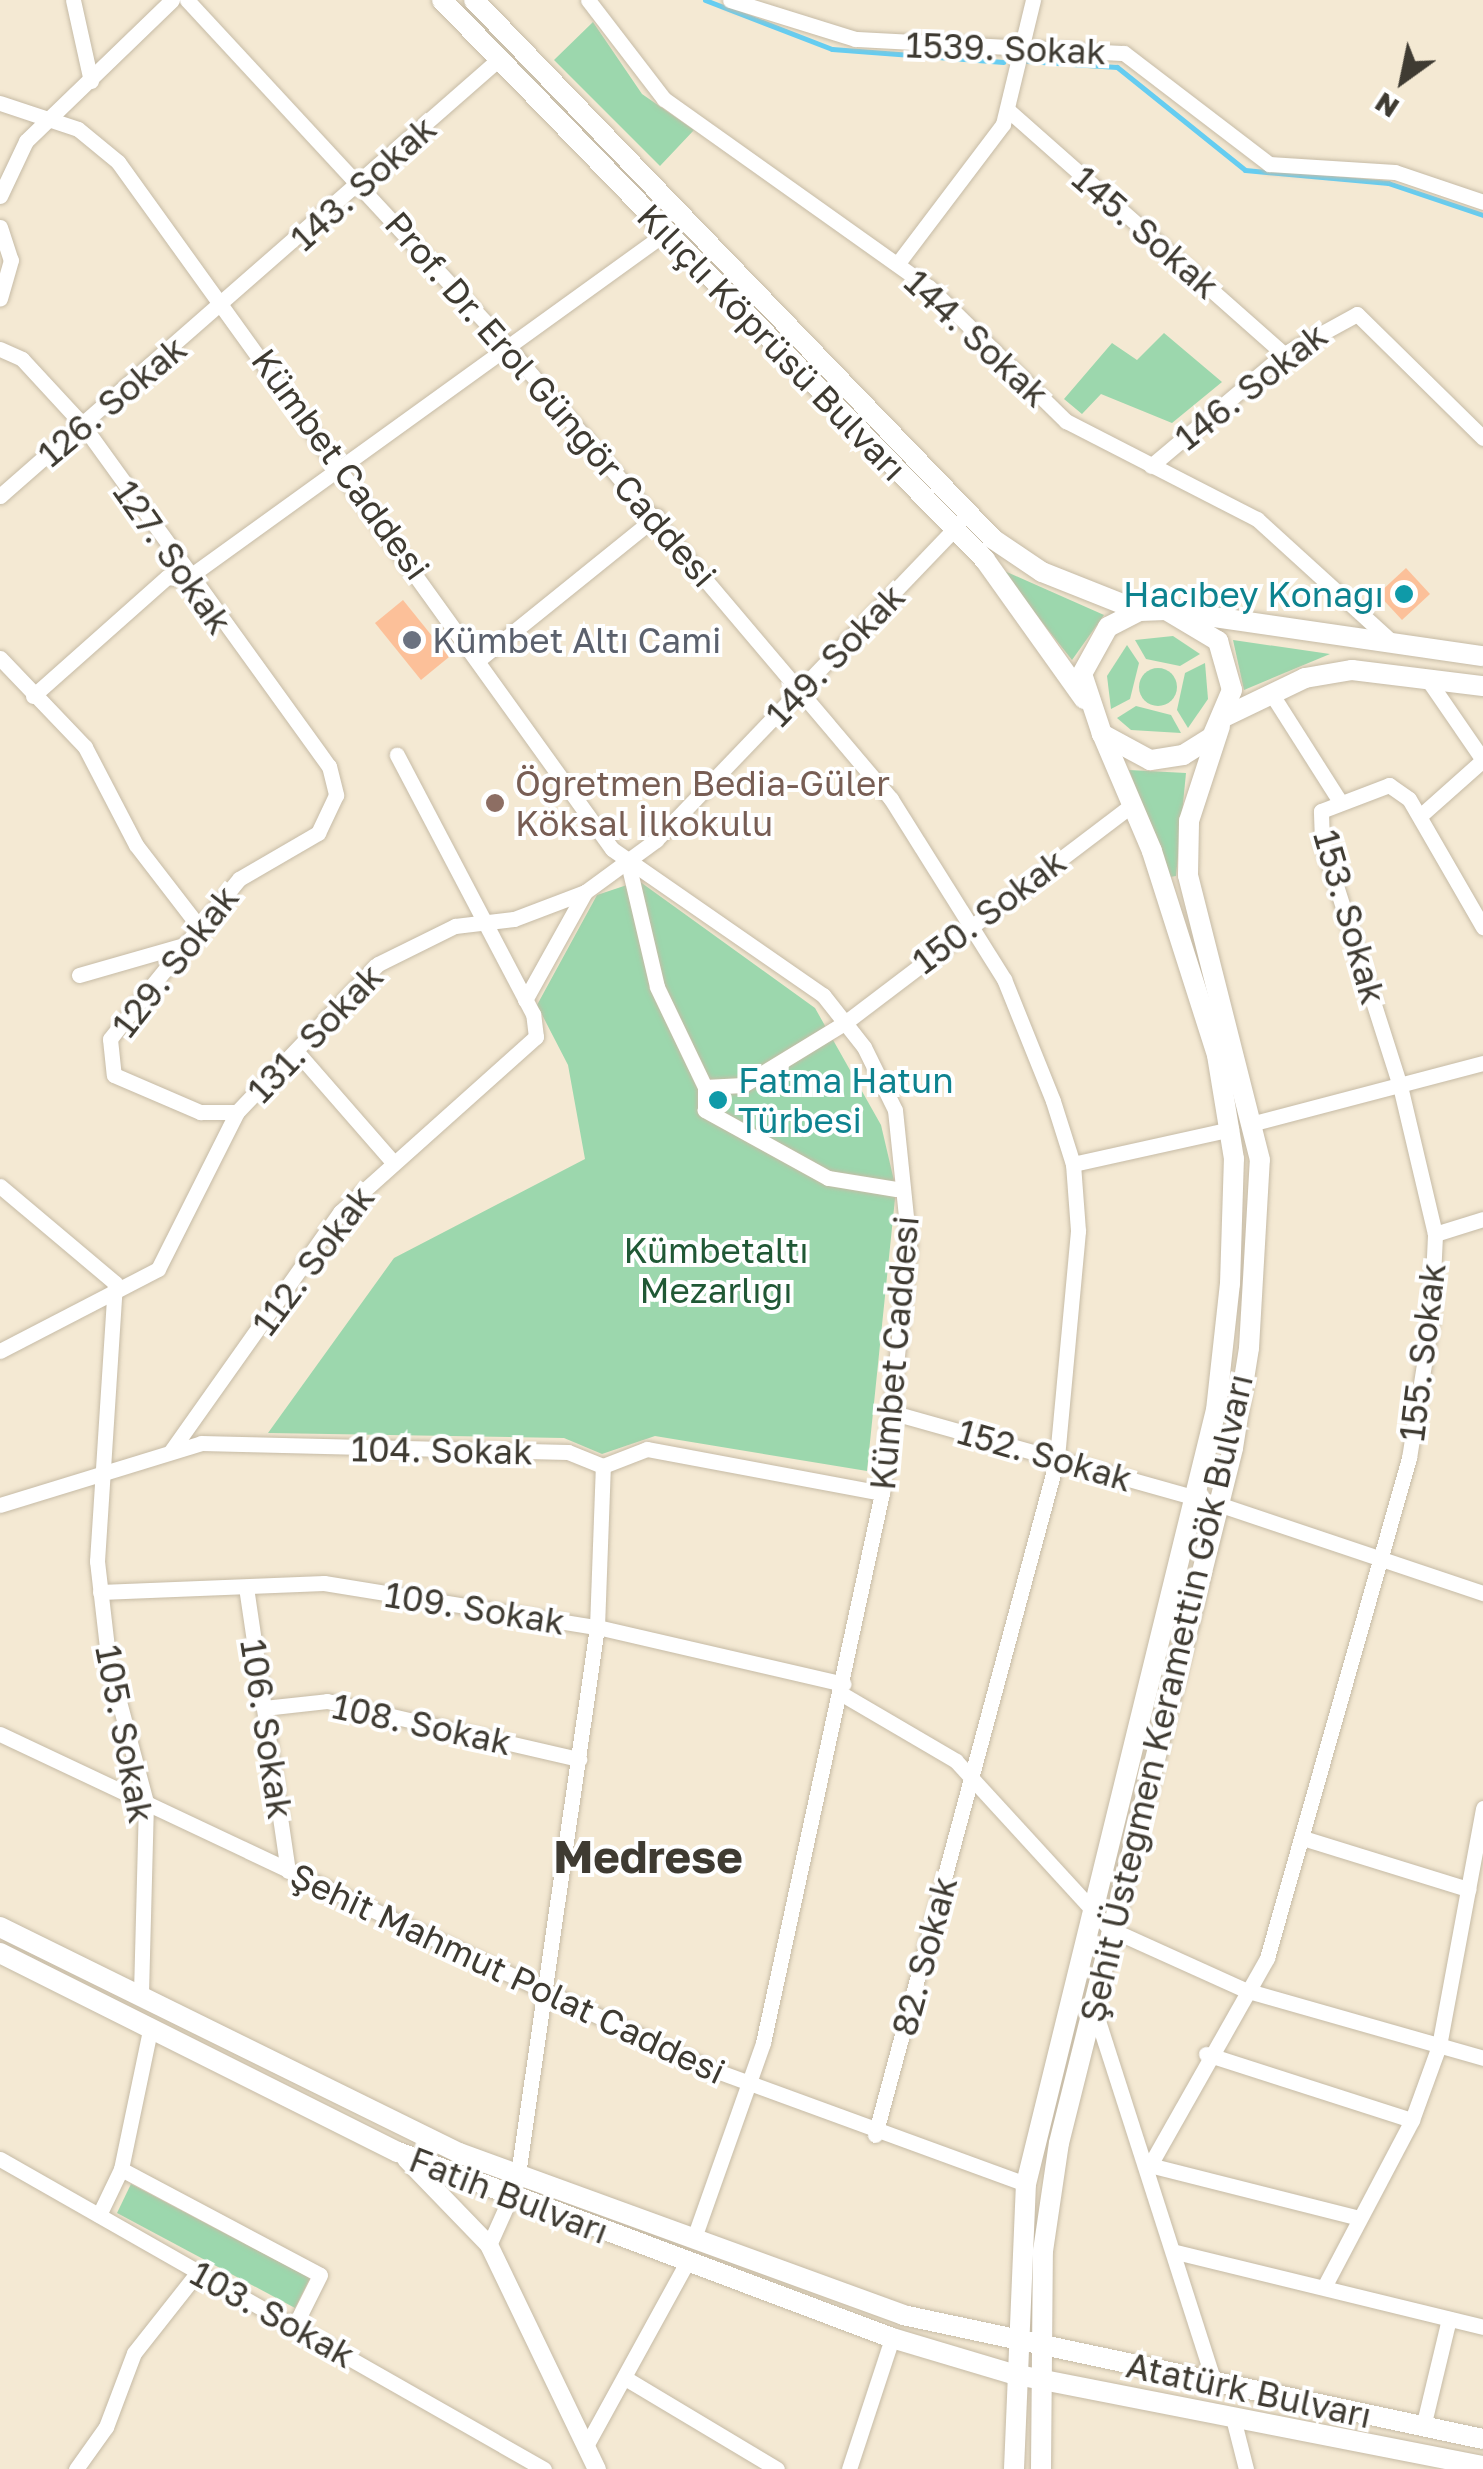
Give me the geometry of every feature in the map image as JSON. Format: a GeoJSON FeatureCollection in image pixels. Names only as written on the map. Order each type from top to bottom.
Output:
{"type":"FeatureCollection","features":[{"type":"Feature","properties":{"kind":"main road","name":"Kılıçlı Köprüsü Bulvarı"},"geometry":{"type":"LineString","coordinates":[[442,0],[954,528],[1006,585],[1084,698]]}},
{"type":"Feature","properties":{"kind":"main road","name":"Kılıçlı Köprüsü Bulvarı"},"geometry":{"type":"LineString","coordinates":[[474,0],[993,539],[1042,572],[1140,612]]}},
{"type":"Feature","properties":{"kind":"main road"},"geometry":{"type":"LineString","coordinates":[[1166,610],[1206,628],[1226,656],[1222,722]]}},
{"type":"Feature","properties":{"kind":"main road"},"geometry":{"type":"LineString","coordinates":[[1483,656],[1166,610],[1140,612],[1096,641],[1084,698],[1102,734],[1133,756],[1167,760],[1271,692],[1352,670],[1426,676],[1483,686]]}},
{"type":"Feature","properties":{"kind":"main road","name":"Şehit Üsteğmen Keramettin Gök Bulvarı"},"geometry":{"type":"LineString","coordinates":[[1040,2469],[1046,2215],[1110,1929],[1218,1504],[1249,1348],[1261,1184],[1254,1123],[1188,875],[1188,821],[1222,722]]}},
{"type":"Feature","properties":{"kind":"main road","name":"Şehit Üsteğmen Keramettin Gök Bulvarı"},"geometry":{"type":"LineString","coordinates":[[1014,2469],[1013,2374],[1026,2184],[1196,1498],[1226,1334],[1231,1129],[1202,998],[1133,804],[1102,734]]}},
{"type":"Feature","properties":{"kind":"main road","name":"Fatih Bulvarı"},"geometry":{"type":"LineString","coordinates":[[0,1927],[406,2130],[903,2315],[1015,2342]]}},
{"type":"Feature","properties":{"kind":"main road","name":"Fatih Bulvarı"},"geometry":{"type":"LineString","coordinates":[[0,1953],[398,2152],[686,2264],[892,2338],[1040,2380]]}},
{"type":"Feature","properties":{"kind":"main road","name":"Atatürk Bulvarı"},"geometry":{"type":"LineString","coordinates":[[1015,2342],[1483,2439]]}},
{"type":"Feature","properties":{"kind":"main road","name":"Atatürk Bulvarı"},"geometry":{"type":"LineString","coordinates":[[1040,2380],[1434,2463],[1483,2466]]}},
{"type":"Feature","properties":{"kind":"street"},"geometry":{"type":"LineString","coordinates":[[73,0],[90,81]]}},
{"type":"Feature","properties":{"kind":"street"},"geometry":{"type":"LineString","coordinates":[[0,196],[16,153],[172,0]]}},
{"type":"Feature","properties":{"kind":"street","name":"Prof. Dr. Erol Güngör Caddesi"},"geometry":{"type":"LineString","coordinates":[[187,0],[504,342],[803,689],[972,920],[1032,1042],[1072,1164],[1076,1316],[1056,1459],[972,1777]]}},
{"type":"Feature","properties":{"kind":"street","name":"144. Sokak"},"geometry":{"type":"LineString","coordinates":[[588,0],[664,99],[898,263],[1066,421],[1257,518],[1392,642]]}},
{"type":"Feature","properties":{"kind":"street","name":"1539. Sokak"},"geometry":{"type":"LineString","coordinates":[[730,0],[827,34],[1020,50],[1090,48],[1139,59],[1227,140],[1269,164],[1395,172],[1483,202]]}},
{"type":"Feature","properties":{"kind":"street"},"geometry":{"type":"LineString","coordinates":[[898,263],[1008,110],[1033,0]]}},
{"type":"Feature","properties":{"kind":"street","name":"143. Sokak"},"geometry":{"type":"LineString","coordinates":[[225,306],[500,58]]}},
{"type":"Feature","properties":{"kind":"street","name":"Kümbet Caddesi"},"geometry":{"type":"LineString","coordinates":[[0,104],[46,122],[78,129],[109,153],[341,463],[628,863],[744,932],[846,1022],[894,1110],[908,1176],[894,1413],[882,1493],[843,1689],[751,2085],[694,2238]]}},
{"type":"Feature","properties":{"kind":"street","name":"145. Sokak"},"geometry":{"type":"LineString","coordinates":[[1008,110],[1284,354]]}},
{"type":"Feature","properties":{"kind":"street"},"geometry":{"type":"LineString","coordinates":[[0,227],[11,260],[0,298]]}},
{"type":"Feature","properties":{"kind":"street"},"geometry":{"type":"LineString","coordinates":[[32,696],[167,577],[186,579],[504,342],[667,232]]}},
{"type":"Feature","properties":{"kind":"street","name":"126. Sokak"},"geometry":{"type":"LineString","coordinates":[[0,496],[225,306]]}},
{"type":"Feature","properties":{"kind":"street","name":"146. Sokak"},"geometry":{"type":"LineString","coordinates":[[1151,466],[1284,354],[1357,314],[1483,438]]}},
{"type":"Feature","properties":{"kind":"street","name":"127. Sokak"},"geometry":{"type":"LineString","coordinates":[[0,350],[22,359],[82,424],[186,579],[268,687]]}},
{"type":"Feature","properties":{"kind":"street"},"geometry":{"type":"LineString","coordinates":[[481,658],[657,516]]}},
{"type":"Feature","properties":{"kind":"street","name":"149. Sokak"},"geometry":{"type":"LineString","coordinates":[[628,863],[803,689],[954,528]]}},
{"type":"Feature","properties":{"kind":"street"},"geometry":{"type":"LineString","coordinates":[[0,658],[32,696],[85,747],[136,845],[200,928]]}},
{"type":"Feature","properties":{"kind":"street"},"geometry":{"type":"LineString","coordinates":[[1420,816],[1483,760],[1426,676]]}},
{"type":"Feature","properties":{"kind":"street","name":"129. Sokak"},"geometry":{"type":"LineString","coordinates":[[106,1064],[110,1039],[239,879],[318,833],[336,795],[328,766],[268,687]]}},
{"type":"Feature","properties":{"kind":"street"},"geometry":{"type":"LineString","coordinates":[[1271,692],[1339,800]]}},
{"type":"Feature","properties":{"kind":"street","name":"112. Sokak"},"geometry":{"type":"LineString","coordinates":[[171,1450],[340,1212],[392,1161],[529,1048],[537,1026],[397,755]]}},
{"type":"Feature","properties":{"kind":"street","name":"153. Sokak"},"geometry":{"type":"LineString","coordinates":[[1400,1086],[1322,842],[1320,811],[1339,800],[1388,785],[1420,816],[1483,927]]}},
{"type":"Feature","properties":{"kind":"street","name":"150. Sokak"},"geometry":{"type":"LineString","coordinates":[[705,1087],[743,1085],[846,1022],[972,920],[1133,804]]}},
{"type":"Feature","properties":{"kind":"street"},"geometry":{"type":"LineString","coordinates":[[525,1000],[585,892],[628,863],[657,987],[705,1087],[705,1110],[828,1178],[896,1190]]}},
{"type":"Feature","properties":{"kind":"street","name":"131. Sokak"},"geometry":{"type":"LineString","coordinates":[[106,1064],[169,1102],[237,1112],[378,964],[482,922],[585,892]]}},
{"type":"Feature","properties":{"kind":"street"},"geometry":{"type":"LineString","coordinates":[[79,975],[186,944]]}},
{"type":"Feature","properties":{"kind":"street"},"geometry":{"type":"LineString","coordinates":[[296,1051],[392,1161]]}},
{"type":"Feature","properties":{"kind":"street"},"geometry":{"type":"LineString","coordinates":[[1254,1123],[1483,1063]]}},
{"type":"Feature","properties":{"kind":"street","name":"155. Sokak"},"geometry":{"type":"LineString","coordinates":[[1150,2165],[1206,2054],[1267,1958],[1306,1840],[1410,1458],[1435,1234],[1400,1086]]}},
{"type":"Feature","properties":{"kind":"street"},"geometry":{"type":"LineString","coordinates":[[0,1351],[115,1295],[173,1248],[237,1112]]}},
{"type":"Feature","properties":{"kind":"street"},"geometry":{"type":"LineString","coordinates":[[1072,1164],[1231,1129]]}},
{"type":"Feature","properties":{"kind":"street"},"geometry":{"type":"LineString","coordinates":[[0,1186],[108,1269],[115,1295]]}},
{"type":"Feature","properties":{"kind":"street"},"geometry":{"type":"LineString","coordinates":[[1435,1234],[1483,1219]]}},
{"type":"Feature","properties":{"kind":"street","name":"105. Sokak"},"geometry":{"type":"LineString","coordinates":[[115,1295],[100,1592],[146,1802],[141,1997]]}},
{"type":"Feature","properties":{"kind":"street","name":"152. Sokak"},"geometry":{"type":"LineString","coordinates":[[894,1413],[1218,1504],[1483,1593]]}},
{"type":"Feature","properties":{"kind":"street","name":"104. Sokak"},"geometry":{"type":"LineString","coordinates":[[0,1504],[200,1444],[568,1452],[603,1466]]}},
{"type":"Feature","properties":{"kind":"street"},"geometry":{"type":"LineString","coordinates":[[518,2174],[550,1994],[597,1627],[603,1466],[647,1449],[882,1493]]}},
{"type":"Feature","properties":{"kind":"street","name":"109. Sokak"},"geometry":{"type":"LineString","coordinates":[[100,1592],[324,1583],[597,1627],[843,1689],[933,1744],[972,1777],[1090,1916],[1110,1929],[1245,1990],[1483,2058]]}},
{"type":"Feature","properties":{"kind":"street","name":"106. Sokak"},"geometry":{"type":"LineString","coordinates":[[246,1587],[288,1871]]}},
{"type":"Feature","properties":{"kind":"street","name":"108. Sokak"},"geometry":{"type":"LineString","coordinates":[[264,1708],[326,1701],[579,1760]]}},
{"type":"Feature","properties":{"kind":"street","name":"Şehit Mahmut Polat Caddesi"},"geometry":{"type":"LineString","coordinates":[[0,1734],[751,2085],[875,2135],[1026,2184]]}},
{"type":"Feature","properties":{"kind":"street","name":"82. Sokak"},"geometry":{"type":"LineString","coordinates":[[875,2135],[972,1777]]}},
{"type":"Feature","properties":{"kind":"street"},"geometry":{"type":"LineString","coordinates":[[1324,2287],[1412,2120],[1440,2046],[1483,1808]]}},
{"type":"Feature","properties":{"kind":"street"},"geometry":{"type":"LineString","coordinates":[[1306,1840],[1468,1889]]}},
{"type":"Feature","properties":{"kind":"street"},"geometry":{"type":"LineString","coordinates":[[1093,2005],[1150,2165],[1214,2382]]}},
{"type":"Feature","properties":{"kind":"street"},"geometry":{"type":"LineString","coordinates":[[99,2214],[121,2169],[150,2030]]}},
{"type":"Feature","properties":{"kind":"street"},"geometry":{"type":"LineString","coordinates":[[1206,2054],[1412,2120]]}},
{"type":"Feature","properties":{"kind":"street"},"geometry":{"type":"LineString","coordinates":[[398,2152],[490,2245],[597,2469]]}},
{"type":"Feature","properties":{"kind":"street","name":"103. Sokak"},"geometry":{"type":"LineString","coordinates":[[0,2159],[544,2469]]}},
{"type":"Feature","properties":{"kind":"street"},"geometry":{"type":"LineString","coordinates":[[1150,2165],[1358,2218]]}},
{"type":"Feature","properties":{"kind":"street"},"geometry":{"type":"LineString","coordinates":[[121,2169],[320,2275],[294,2325]]}},
{"type":"Feature","properties":{"kind":"street"},"geometry":{"type":"LineString","coordinates":[[490,2245],[511,2196]]}},
{"type":"Feature","properties":{"kind":"street"},"geometry":{"type":"LineString","coordinates":[[1176,2252],[1483,2327]]}},
{"type":"Feature","properties":{"kind":"street"},"geometry":{"type":"LineString","coordinates":[[586,2446],[686,2264]]}},
{"type":"Feature","properties":{"kind":"street"},"geometry":{"type":"LineString","coordinates":[[76,2469],[106,2427],[134,2352],[198,2272]]}},
{"type":"Feature","properties":{"kind":"street"},"geometry":{"type":"LineString","coordinates":[[1422,2427],[1448,2318]]}},
{"type":"Feature","properties":{"kind":"street"},"geometry":{"type":"LineString","coordinates":[[849,2469],[892,2338]]}},
{"type":"Feature","properties":{"kind":"street"},"geometry":{"type":"LineString","coordinates":[[625,2378],[777,2469]]}},
{"type":"Feature","properties":{"kind":"street"},"geometry":{"type":"LineString","coordinates":[[1232,2418],[1246,2469]]}},
{"type":"Feature","properties":{"kind":"green space"},"geometry":{"type":"Polygon","coordinates":[[[593,22],[642,94],[694,130],[660,166],[554,60],[593,22]]]}},
{"type":"Feature","properties":{"kind":"green space"},"geometry":{"type":"Polygon","coordinates":[[[1164,333],[1222,382],[1172,423],[1101,394],[1082,414],[1064,399],[1112,343],[1137,360],[1164,333]]]}},
{"type":"Feature","properties":{"kind":"green space"},"geometry":{"type":"Polygon","coordinates":[[[1000,569],[1104,615],[1072,660],[1000,569]]]}},
{"type":"Feature","properties":{"kind":"green space"},"geometry":{"type":"Polygon","coordinates":[[[1173,636],[1200,654],[1180,666],[1146,659],[1135,640],[1173,636]]]}},
{"type":"Feature","properties":{"kind":"green space"},"geometry":{"type":"Polygon","coordinates":[[[1233,640],[1330,654],[1244,690],[1233,640]]]}},
{"type":"Feature","properties":{"kind":"green space"},"geometry":{"type":"Polygon","coordinates":[[[1127,645],[1139,663],[1130,699],[1111,709],[1107,676],[1127,645]]]}},
{"type":"Feature","properties":{"kind":"green space"},"geometry":{"type":"Polygon","coordinates":[[[1205,663],[1208,699],[1188,728],[1177,710],[1185,673],[1205,663]]]}},
{"type":"Feature","properties":{"kind":"green space"},"geometry":{"type":"Polygon","coordinates":[[[1158,668],[1172,673],[1177,687],[1172,701],[1158,706],[1144,701],[1139,687],[1144,673],[1158,668]]]}},
{"type":"Feature","properties":{"kind":"green space"},"geometry":{"type":"Polygon","coordinates":[[[1136,706],[1171,715],[1181,733],[1131,730],[1117,718],[1136,706]]]}},
{"type":"Feature","properties":{"kind":"green space"},"geometry":{"type":"Polygon","coordinates":[[[1129,770],[1186,773],[1176,876],[1170,877],[1129,770]]]}},
{"type":"Feature","properties":{"kind":"green space","name":"Kümbetaltı Mezarlığı"},"geometry":{"type":"Polygon","coordinates":[[[639,881],[815,1008],[881,1125],[896,1189],[867,1471],[655,1436],[602,1454],[564,1438],[268,1433],[394,1258],[585,1159],[568,1065],[537,1005],[597,895],[639,881]]]}},
{"type":"Feature","properties":{"kind":"green space"},"geometry":{"type":"Polygon","coordinates":[[[131,2184],[310,2278],[295,2308],[117,2213],[131,2184]]]}},
{"type":"Feature","properties":{"kind":"building","name":"Hacıbey Konağı"},"geometry":{"type":"Polygon","coordinates":[[[1406,568],[1430,594],[1402,620],[1378,594],[1406,568]]]}},
{"type":"Feature","properties":{"kind":"building","name":"Kümbet Altı Cami"},"geometry":{"type":"Polygon","coordinates":[[[403,600],[449,657],[421,680],[375,623],[403,600]]]}},
{"type":"Feature","properties":{"kind":"waterway"},"geometry":{"type":"LineString","coordinates":[[705,0],[832,49],[1004,62]]}},
{"type":"Feature","properties":{"kind":"waterway"},"geometry":{"type":"LineString","coordinates":[[1027,61],[1117,67],[1245,170],[1388,183],[1483,215]]}},
{"type":"Feature","properties":{"kind":"place","name":"Hacıbey Konağı"},"geometry":{"type":"Point","coordinates":[1404,594]}},
{"type":"Feature","properties":{"kind":"place","name":"Kümbet Altı Cami"},"geometry":{"type":"Point","coordinates":[412,640]}},
{"type":"Feature","properties":{"kind":"place","name":"Öğretmen Bedia-Güler Köksal İlkokulu"},"geometry":{"type":"Point","coordinates":[495,803]}},
{"type":"Feature","properties":{"kind":"place","name":"Fatma Hatun Türbesi"},"geometry":{"type":"Point","coordinates":[718,1100]}},
{"type":"Feature","properties":{"kind":"district","name":"Medrese"},"geometry":{"type":"Point","coordinates":[648,1857]}}]}
